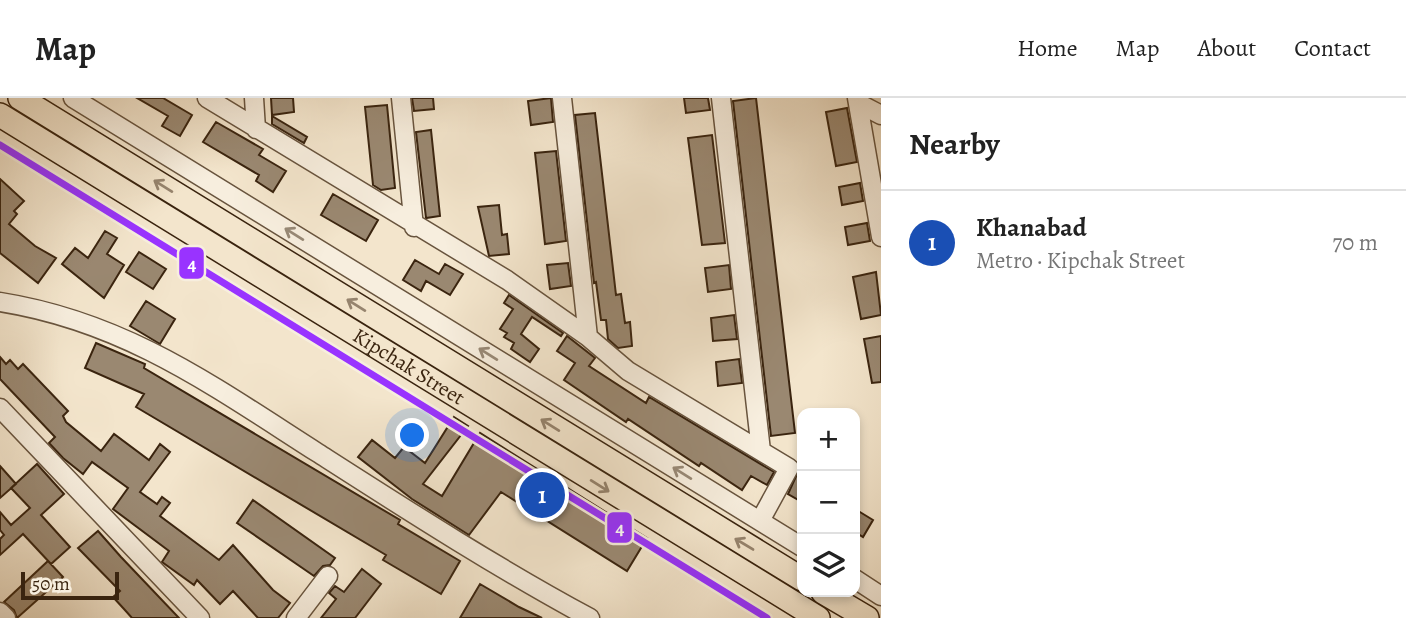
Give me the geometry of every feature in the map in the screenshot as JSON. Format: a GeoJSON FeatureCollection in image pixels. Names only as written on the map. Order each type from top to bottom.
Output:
{"type":"FeatureCollection","features":[{"type":"Feature","properties":{"kind":"main road","name":"Kipchak Street"},"geometry":{"type":"LineString","coordinates":[[20,98],[797,576]]}},
{"type":"Feature","properties":{"kind":"main road","name":"Kipchak Street"},"geometry":{"type":"LineString","coordinates":[[0,115],[818,618]]}},
{"type":"Feature","properties":{"kind":"main road"},"geometry":{"type":"LineString","coordinates":[[831,597],[867,618]]}},
{"type":"Feature","properties":{"kind":"street"},"geometry":{"type":"LineString","coordinates":[[73,98],[797,544]]}},
{"type":"Feature","properties":{"kind":"street"},"geometry":{"type":"LineString","coordinates":[[207,98],[414,227],[507,280],[588,337],[628,372],[789,468],[760,521]]}},
{"type":"Feature","properties":{"kind":"street"},"geometry":{"type":"LineString","coordinates":[[254,98],[256,129]]}},
{"type":"Feature","properties":{"kind":"street"},"geometry":{"type":"LineString","coordinates":[[401,98],[414,227]]}},
{"type":"Feature","properties":{"kind":"street"},"geometry":{"type":"LineString","coordinates":[[562,98],[588,337]]}},
{"type":"Feature","properties":{"kind":"street"},"geometry":{"type":"LineString","coordinates":[[721,98],[761,451]]}},
{"type":"Feature","properties":{"kind":"street"},"geometry":{"type":"LineString","coordinates":[[857,101],[881,115]]}},
{"type":"Feature","properties":{"kind":"street"},"geometry":{"type":"LineString","coordinates":[[857,101],[881,237]]}},
{"type":"Feature","properties":{"kind":"street"},"geometry":{"type":"LineString","coordinates":[[0,302],[48,309],[151,349],[402,507],[590,618]]}},
{"type":"Feature","properties":{"kind":"street"},"geometry":{"type":"LineString","coordinates":[[0,408],[200,618]]}},
{"type":"Feature","properties":{"kind":"street"},"geometry":{"type":"LineString","coordinates":[[296,618],[328,576]]}},
{"type":"Feature","properties":{"kind":"street"},"geometry":{"type":"LineString","coordinates":[[860,582],[881,596]]}},
{"type":"Feature","properties":{"kind":"street"},"geometry":{"type":"LineString","coordinates":[[0,612],[6,618]]}},
{"type":"Feature","properties":{"kind":"building"},"geometry":{"type":"Polygon","coordinates":[[[137,98],[163,98],[192,115],[180,136],[162,126],[168,116],[137,98]]]}},
{"type":"Feature","properties":{"kind":"building"},"geometry":{"type":"Polygon","coordinates":[[[271,98],[293,98],[294,112],[272,115],[271,98]]]}},
{"type":"Feature","properties":{"kind":"building"},"geometry":{"type":"Polygon","coordinates":[[[412,98],[433,98],[434,109],[414,111],[412,98]]]}},
{"type":"Feature","properties":{"kind":"building"},"geometry":{"type":"Polygon","coordinates":[[[551,98],[553,122],[531,125],[528,101],[551,98]]]}},
{"type":"Feature","properties":{"kind":"building"},"geometry":{"type":"Polygon","coordinates":[[[684,98],[708,98],[710,110],[686,113],[684,98]]]}},
{"type":"Feature","properties":{"kind":"building"},"geometry":{"type":"Polygon","coordinates":[[[756,98],[795,433],[771,436],[733,101],[756,98]]]}},
{"type":"Feature","properties":{"kind":"building"},"geometry":{"type":"Polygon","coordinates":[[[387,105],[395,188],[381,190],[373,185],[365,107],[387,105]]]}},
{"type":"Feature","properties":{"kind":"building"},"geometry":{"type":"Polygon","coordinates":[[[847,108],[857,162],[836,166],[826,112],[847,108]]]}},
{"type":"Feature","properties":{"kind":"building"},"geometry":{"type":"Polygon","coordinates":[[[595,113],[616,295],[621,294],[625,323],[630,322],[632,346],[618,348],[608,339],[606,320],[601,320],[596,282],[594,283],[575,115],[595,113]]]}},
{"type":"Feature","properties":{"kind":"building"},"geometry":{"type":"Polygon","coordinates":[[[272,116],[307,137],[304,143],[272,124],[272,116]]]}},
{"type":"Feature","properties":{"kind":"building"},"geometry":{"type":"Polygon","coordinates":[[[216,122],[263,149],[259,155],[286,171],[273,192],[256,181],[259,175],[203,142],[216,122]]]}},
{"type":"Feature","properties":{"kind":"building"},"geometry":{"type":"Polygon","coordinates":[[[431,130],[440,216],[426,218],[416,132],[431,130]]]}},
{"type":"Feature","properties":{"kind":"building"},"geometry":{"type":"Polygon","coordinates":[[[712,135],[725,243],[702,245],[688,138],[712,135]]]}},
{"type":"Feature","properties":{"kind":"building"},"geometry":{"type":"Polygon","coordinates":[[[556,151],[566,241],[545,244],[535,153],[556,151]]]}},
{"type":"Feature","properties":{"kind":"building"},"geometry":{"type":"Polygon","coordinates":[[[0,179],[24,201],[14,211],[17,214],[9,224],[35,246],[56,258],[38,283],[0,253],[0,179]]]}},
{"type":"Feature","properties":{"kind":"building"},"geometry":{"type":"Polygon","coordinates":[[[860,183],[863,201],[842,205],[839,187],[860,183]]]}},
{"type":"Feature","properties":{"kind":"building"},"geometry":{"type":"Polygon","coordinates":[[[333,194],[378,220],[366,241],[321,215],[333,194]]]}},
{"type":"Feature","properties":{"kind":"building"},"geometry":{"type":"Polygon","coordinates":[[[499,205],[502,235],[507,234],[509,254],[489,256],[478,207],[499,205]]]}},
{"type":"Feature","properties":{"kind":"building"},"geometry":{"type":"Polygon","coordinates":[[[867,223],[870,241],[848,245],[845,227],[867,223]]]}},
{"type":"Feature","properties":{"kind":"building"},"geometry":{"type":"Polygon","coordinates":[[[105,231],[117,238],[107,254],[124,265],[104,298],[62,264],[75,248],[88,258],[105,231]]]}},
{"type":"Feature","properties":{"kind":"building"},"geometry":{"type":"Polygon","coordinates":[[[139,252],[166,269],[153,289],[126,272],[139,252]]]}},
{"type":"Feature","properties":{"kind":"building"},"geometry":{"type":"Polygon","coordinates":[[[415,260],[439,274],[445,264],[463,274],[450,295],[426,281],[421,291],[403,280],[415,260]]]}},
{"type":"Feature","properties":{"kind":"building"},"geometry":{"type":"Polygon","coordinates":[[[568,263],[571,286],[550,289],[547,265],[568,263]]]}},
{"type":"Feature","properties":{"kind":"building"},"geometry":{"type":"Polygon","coordinates":[[[729,265],[731,289],[708,292],[705,268],[729,265]]]}},
{"type":"Feature","properties":{"kind":"building"},"geometry":{"type":"Polygon","coordinates":[[[876,272],[881,315],[861,319],[853,277],[876,272]]]}},
{"type":"Feature","properties":{"kind":"building"},"geometry":{"type":"Polygon","coordinates":[[[509,295],[563,333],[561,336],[532,317],[521,334],[539,349],[530,362],[511,349],[514,343],[504,337],[507,333],[500,329],[513,309],[504,303],[509,295]]]}},
{"type":"Feature","properties":{"kind":"building"},"geometry":{"type":"Polygon","coordinates":[[[146,301],[175,319],[160,344],[130,326],[146,301]]]}},
{"type":"Feature","properties":{"kind":"building"},"geometry":{"type":"Polygon","coordinates":[[[734,315],[737,339],[713,341],[711,318],[734,315]]]}},
{"type":"Feature","properties":{"kind":"building"},"geometry":{"type":"Polygon","coordinates":[[[567,336],[595,358],[589,366],[646,403],[649,397],[774,472],[767,485],[751,476],[742,490],[701,463],[699,466],[628,419],[626,422],[564,380],[575,363],[557,351],[567,336]]]}},
{"type":"Feature","properties":{"kind":"building"},"geometry":{"type":"Polygon","coordinates":[[[881,336],[881,382],[872,383],[864,339],[881,336]]]}},
{"type":"Feature","properties":{"kind":"building"},"geometry":{"type":"Polygon","coordinates":[[[96,343],[145,364],[144,368],[400,520],[398,524],[460,561],[441,594],[383,560],[386,555],[136,407],[144,394],[85,368],[96,343]]]}},
{"type":"Feature","properties":{"kind":"building"},"geometry":{"type":"Polygon","coordinates":[[[0,357],[6,364],[10,360],[18,369],[23,364],[68,411],[63,416],[66,422],[101,451],[114,434],[149,460],[160,444],[170,452],[140,492],[157,504],[162,497],[170,503],[160,516],[219,560],[233,545],[273,590],[290,603],[278,618],[258,618],[233,591],[220,604],[197,580],[194,585],[162,562],[169,551],[113,509],[128,488],[92,462],[83,474],[63,458],[49,443],[55,437],[0,379],[0,357]]]}},
{"type":"Feature","properties":{"kind":"building"},"geometry":{"type":"Polygon","coordinates":[[[739,359],[742,383],[718,386],[716,362],[739,359]]]}},
{"type":"Feature","properties":{"kind":"building"},"geometry":{"type":"Polygon","coordinates":[[[454,417],[468,426],[423,484],[442,496],[480,433],[647,538],[627,571],[501,492],[469,535],[412,499],[358,457],[372,440],[395,458],[404,447],[425,463],[454,417]]]}},
{"type":"Feature","properties":{"kind":"building"},"geometry":{"type":"Polygon","coordinates":[[[37,464],[64,494],[41,515],[70,547],[51,564],[23,534],[0,555],[0,539],[4,535],[0,530],[0,512],[11,525],[30,508],[11,488],[37,464]]]}},
{"type":"Feature","properties":{"kind":"building"},"geometry":{"type":"Polygon","coordinates":[[[0,466],[16,484],[0,498],[0,466]]]}},
{"type":"Feature","properties":{"kind":"building"},"geometry":{"type":"Polygon","coordinates":[[[797,474],[797,499],[788,494],[797,474]]]}},
{"type":"Feature","properties":{"kind":"building"},"geometry":{"type":"Polygon","coordinates":[[[253,500],[335,558],[330,565],[323,566],[314,576],[237,523],[253,500]]]}},
{"type":"Feature","properties":{"kind":"building"},"geometry":{"type":"Polygon","coordinates":[[[860,512],[873,520],[863,537],[860,535],[860,512]]]}},
{"type":"Feature","properties":{"kind":"building"},"geometry":{"type":"Polygon","coordinates":[[[98,531],[179,618],[132,618],[113,597],[120,591],[78,548],[98,531]]]}},
{"type":"Feature","properties":{"kind":"building"},"geometry":{"type":"Polygon","coordinates":[[[48,561],[63,577],[17,618],[14,610],[4,602],[48,561]]]}},
{"type":"Feature","properties":{"kind":"building"},"geometry":{"type":"Polygon","coordinates":[[[362,569],[381,584],[355,618],[321,618],[336,599],[329,593],[335,586],[344,592],[362,569]]]}},
{"type":"Feature","properties":{"kind":"building"},"geometry":{"type":"Polygon","coordinates":[[[480,584],[519,607],[542,618],[460,618],[480,584]]]}},
{"type":"Feature","properties":{"kind":"transit line","name":"4"},"geometry":{"type":"LineString","coordinates":[[0,145],[767,618]]}},
{"type":"Feature","properties":{"kind":"place","name":"Khanabad"},"geometry":{"type":"Point","coordinates":[542,495]}}]}
